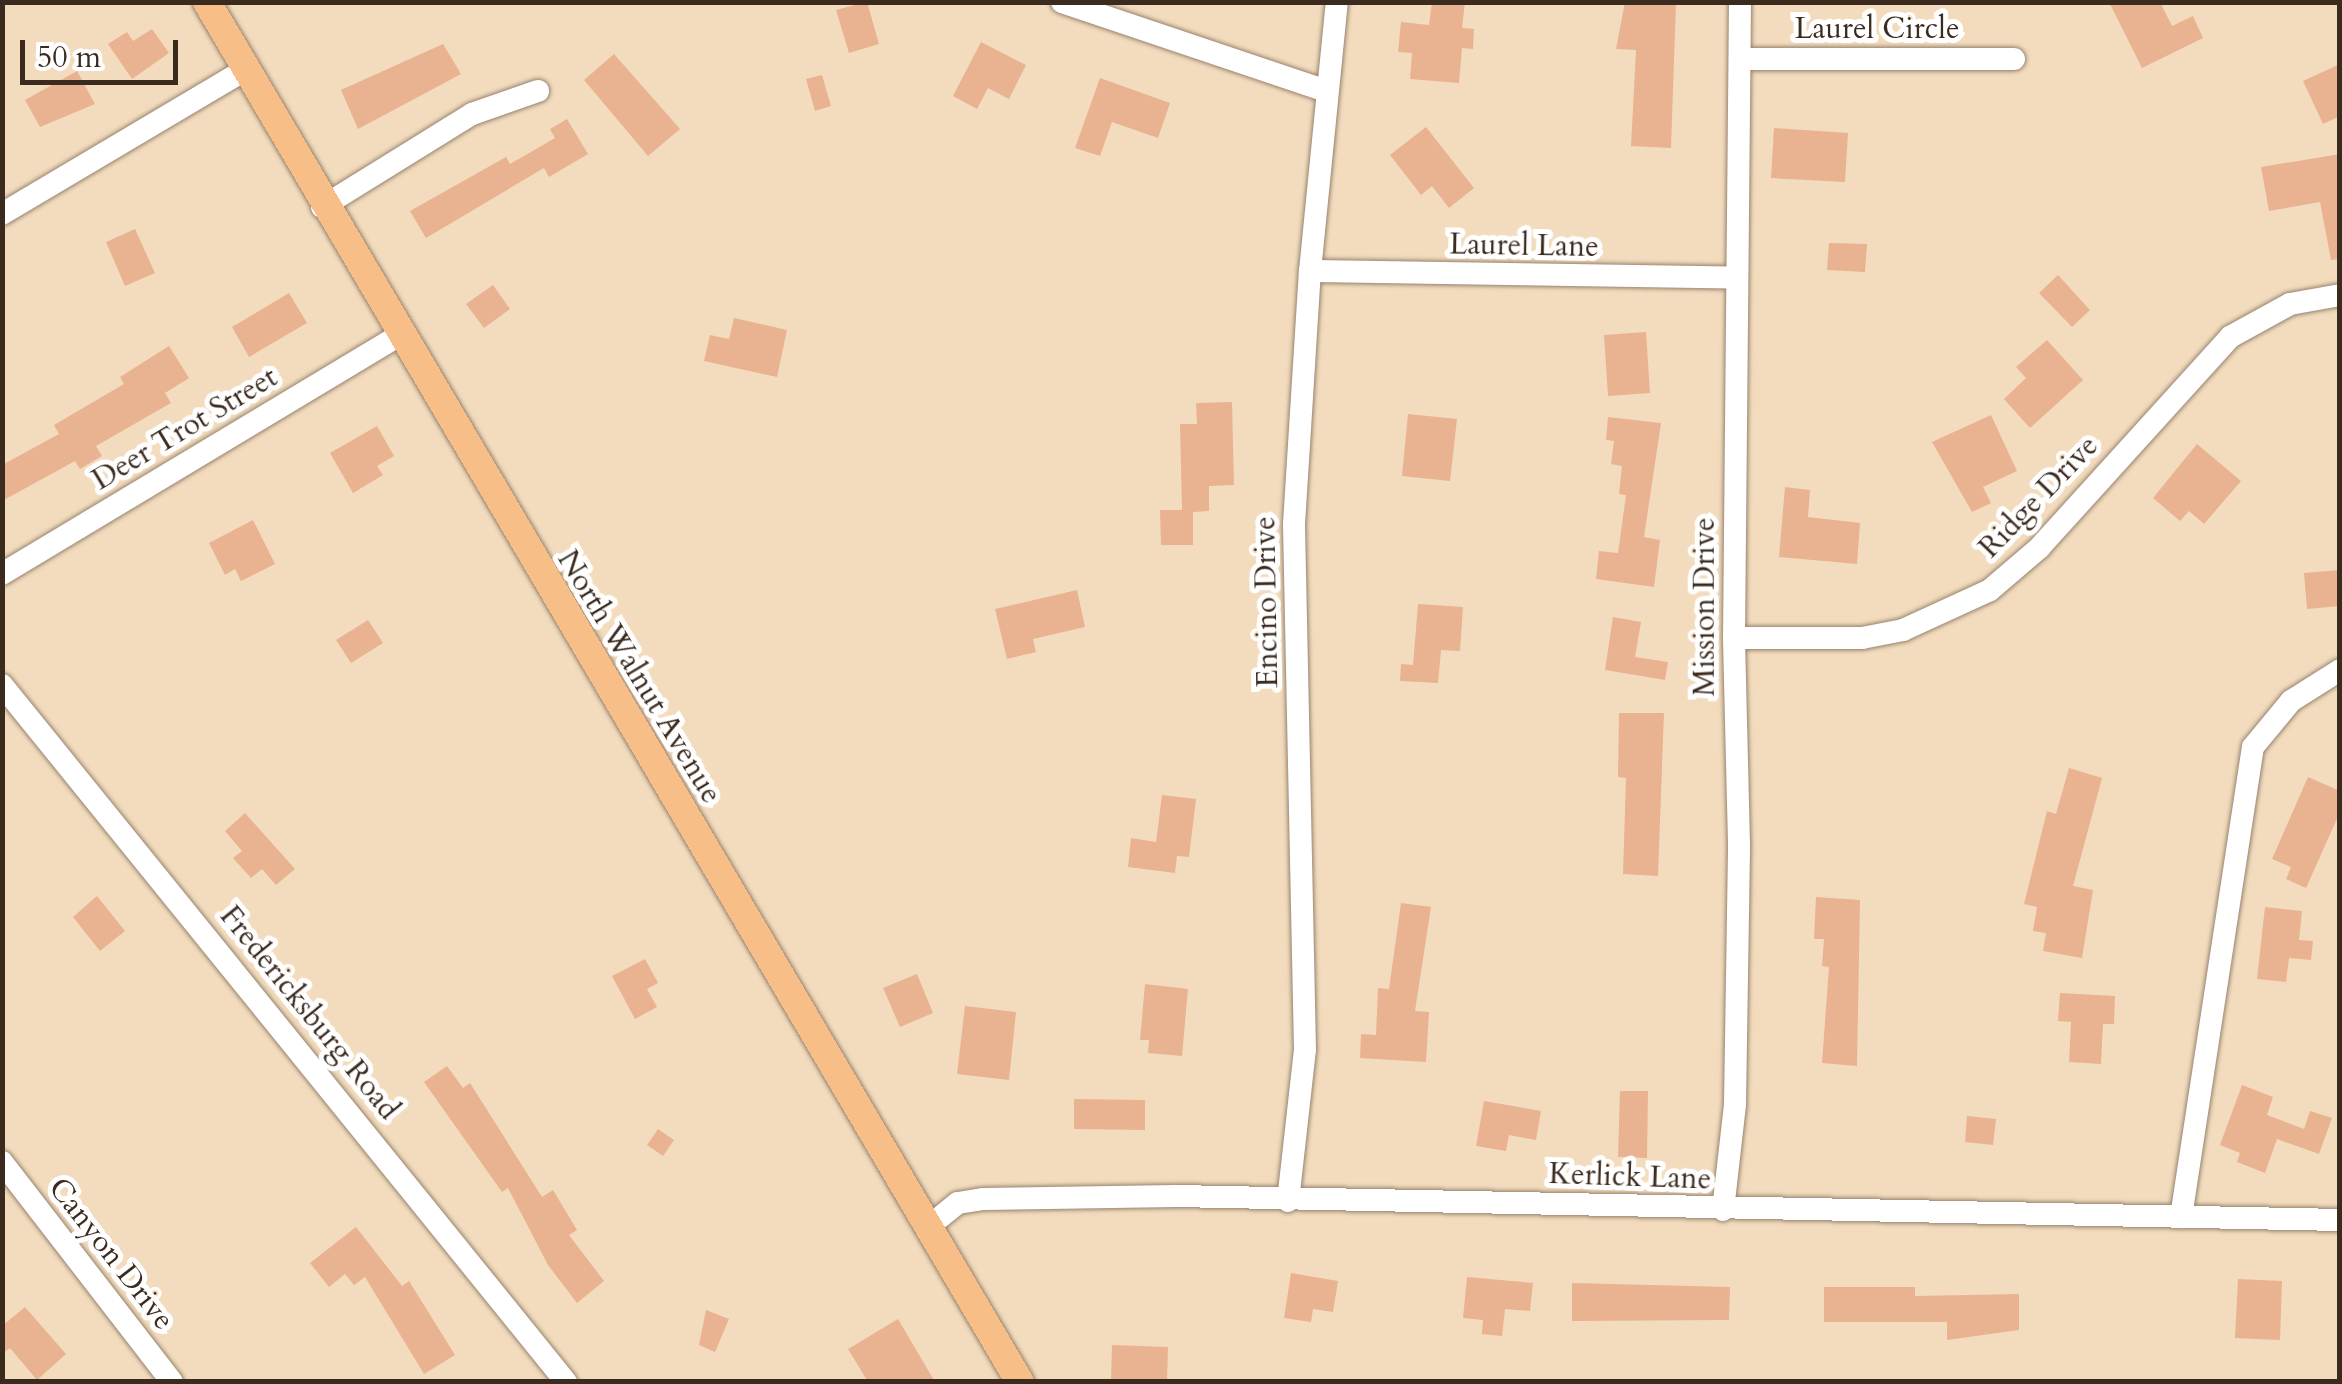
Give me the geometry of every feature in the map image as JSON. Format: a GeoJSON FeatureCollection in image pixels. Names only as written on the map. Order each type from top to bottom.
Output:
{"type":"FeatureCollection","features":[{"type":"Feature","properties":{"kind":"main road","name":"North Walnut Avenue"},"geometry":{"type":"LineString","coordinates":[[207,2],[322,207],[1020,1382]]}},
{"type":"Feature","properties":{"kind":"street"},"geometry":{"type":"LineString","coordinates":[[1062,2],[1326,91]]}},
{"type":"Feature","properties":{"kind":"street","name":"Encino Drive"},"geometry":{"type":"LineString","coordinates":[[1288,1201],[1305,1050],[1294,524],[1310,270],[1336,2]]}},
{"type":"Feature","properties":{"kind":"street","name":"Mission Drive"},"geometry":{"type":"LineString","coordinates":[[1723,1210],[1735,1104],[1734,638],[1740,2]]}},
{"type":"Feature","properties":{"kind":"street","name":"Laurel Circle"},"geometry":{"type":"LineString","coordinates":[[1740,58],[2014,59]]}},
{"type":"Feature","properties":{"kind":"street"},"geometry":{"type":"LineString","coordinates":[[2,214],[243,71]]}},
{"type":"Feature","properties":{"kind":"street"},"geometry":{"type":"LineString","coordinates":[[322,207],[472,114],[538,91]]}},
{"type":"Feature","properties":{"kind":"street","name":"Laurel Lane"},"geometry":{"type":"LineString","coordinates":[[1310,270],[1736,278]]}},
{"type":"Feature","properties":{"kind":"street","name":"Ridge Drive"},"geometry":{"type":"LineString","coordinates":[[1734,638],[1862,638],[1903,630],[1978,598],[2039,548],[2230,337],[2290,304],[2340,295]]}},
{"type":"Feature","properties":{"kind":"street","name":"Deer Trot Street"},"geometry":{"type":"LineString","coordinates":[[2,574],[399,336]]}},
{"type":"Feature","properties":{"kind":"street"},"geometry":{"type":"LineString","coordinates":[[2181,1217],[2252,747],[2292,701],[2340,670]]}},
{"type":"Feature","properties":{"kind":"street","name":"Fredericksburg Road"},"geometry":{"type":"LineString","coordinates":[[2,685],[566,1382]]}},
{"type":"Feature","properties":{"kind":"street","name":"Canyon Drive"},"geometry":{"type":"LineString","coordinates":[[2,1162],[172,1382]]}},
{"type":"Feature","properties":{"kind":"street","name":"Kerlick Lane"},"geometry":{"type":"LineString","coordinates":[[928,1227],[958,1203],[984,1199],[2340,1220]]}},
{"type":"Feature","properties":{"kind":"building"},"geometry":{"type":"Polygon","coordinates":[[[867,2],[879,44],[849,53],[836,10],[867,2]]]}},
{"type":"Feature","properties":{"kind":"building"},"geometry":{"type":"Polygon","coordinates":[[[1432,2],[1465,2],[1462,28],[1474,29],[1473,49],[1462,48],[1459,83],[1410,79],[1412,53],[1398,52],[1401,22],[1429,25],[1432,2]]]}},
{"type":"Feature","properties":{"kind":"building"},"geometry":{"type":"Polygon","coordinates":[[[1625,2],[1676,2],[1671,148],[1631,146],[1636,50],[1616,49],[1625,2]]]}},
{"type":"Feature","properties":{"kind":"building"},"geometry":{"type":"Polygon","coordinates":[[[2109,2],[2160,2],[2172,26],[2193,16],[2203,38],[2142,68],[2109,2]]]}},
{"type":"Feature","properties":{"kind":"building"},"geometry":{"type":"Polygon","coordinates":[[[152,29],[169,53],[132,79],[108,44],[127,32],[133,41],[152,29]]]}},
{"type":"Feature","properties":{"kind":"building"},"geometry":{"type":"Polygon","coordinates":[[[981,42],[1026,65],[1009,99],[988,88],[977,109],[953,96],[981,42]]]}},
{"type":"Feature","properties":{"kind":"building"},"geometry":{"type":"Polygon","coordinates":[[[443,44],[461,74],[358,129],[341,90],[443,44]]]}},
{"type":"Feature","properties":{"kind":"building"},"geometry":{"type":"Polygon","coordinates":[[[614,54],[680,129],[648,156],[584,80],[614,54]]]}},
{"type":"Feature","properties":{"kind":"building"},"geometry":{"type":"Polygon","coordinates":[[[2340,64],[2340,116],[2323,124],[2303,81],[2340,64]]]}},
{"type":"Feature","properties":{"kind":"building"},"geometry":{"type":"Polygon","coordinates":[[[77,71],[95,104],[40,127],[25,100],[77,71]]]}},
{"type":"Feature","properties":{"kind":"building"},"geometry":{"type":"Polygon","coordinates":[[[822,75],[831,106],[815,111],[806,79],[822,75]]]}},
{"type":"Feature","properties":{"kind":"building"},"geometry":{"type":"Polygon","coordinates":[[[1100,78],[1170,103],[1158,138],[1112,122],[1100,156],[1075,148],[1100,78]]]}},
{"type":"Feature","properties":{"kind":"building"},"geometry":{"type":"Polygon","coordinates":[[[567,119],[588,154],[549,177],[544,168],[426,238],[410,211],[506,157],[510,164],[555,138],[550,129],[567,119]]]}},
{"type":"Feature","properties":{"kind":"building"},"geometry":{"type":"Polygon","coordinates":[[[1426,127],[1474,188],[1449,208],[1432,186],[1421,195],[1390,155],[1426,127]]]}},
{"type":"Feature","properties":{"kind":"building"},"geometry":{"type":"Polygon","coordinates":[[[1774,128],[1848,133],[1845,182],[1771,178],[1774,128]]]}},
{"type":"Feature","properties":{"kind":"building"},"geometry":{"type":"Polygon","coordinates":[[[2340,154],[2340,259],[2331,260],[2320,202],[2269,211],[2261,167],[2340,154]]]}},
{"type":"Feature","properties":{"kind":"building"},"geometry":{"type":"Polygon","coordinates":[[[135,229],[155,273],[125,286],[106,242],[135,229]]]}},
{"type":"Feature","properties":{"kind":"building"},"geometry":{"type":"Polygon","coordinates":[[[1829,243],[1867,244],[1865,272],[1827,270],[1829,243]]]}},
{"type":"Feature","properties":{"kind":"building"},"geometry":{"type":"Polygon","coordinates":[[[2058,275],[2090,310],[2072,327],[2039,293],[2058,275]]]}},
{"type":"Feature","properties":{"kind":"building"},"geometry":{"type":"Polygon","coordinates":[[[493,285],[510,309],[484,328],[466,304],[493,285]]]}},
{"type":"Feature","properties":{"kind":"building"},"geometry":{"type":"Polygon","coordinates":[[[289,293],[307,323],[249,357],[232,327],[289,293]]]}},
{"type":"Feature","properties":{"kind":"building"},"geometry":{"type":"Polygon","coordinates":[[[734,318],[787,330],[777,377],[704,361],[710,335],[729,339],[734,318]]]}},
{"type":"Feature","properties":{"kind":"building"},"geometry":{"type":"Polygon","coordinates":[[[1646,332],[1650,393],[1608,396],[1604,335],[1646,332]]]}},
{"type":"Feature","properties":{"kind":"building"},"geometry":{"type":"Polygon","coordinates":[[[2047,340],[2083,380],[2030,428],[2004,399],[2026,378],[2016,367],[2047,340]]]}},
{"type":"Feature","properties":{"kind":"building"},"geometry":{"type":"Polygon","coordinates":[[[169,346],[189,378],[165,393],[171,403],[96,446],[102,456],[80,469],[75,461],[2,501],[2,465],[59,434],[54,425],[124,384],[120,377],[169,346]]]}},
{"type":"Feature","properties":{"kind":"building"},"geometry":{"type":"Polygon","coordinates":[[[1232,402],[1234,485],[1209,486],[1209,511],[1193,512],[1193,545],[1161,545],[1160,510],[1182,510],[1180,424],[1197,424],[1196,403],[1232,402]]]}},
{"type":"Feature","properties":{"kind":"building"},"geometry":{"type":"Polygon","coordinates":[[[1408,414],[1457,419],[1450,481],[1402,476],[1408,414]]]}},
{"type":"Feature","properties":{"kind":"building"},"geometry":{"type":"Polygon","coordinates":[[[1991,415],[2017,471],[1983,487],[1991,503],[1972,512],[1932,442],[1991,415]]]}},
{"type":"Feature","properties":{"kind":"building"},"geometry":{"type":"Polygon","coordinates":[[[1608,417],[1661,423],[1644,537],[1660,540],[1654,587],[1596,579],[1599,551],[1618,553],[1626,495],[1619,494],[1622,466],[1611,464],[1614,441],[1606,440],[1608,417]]]}},
{"type":"Feature","properties":{"kind":"building"},"geometry":{"type":"Polygon","coordinates":[[[377,426],[394,456],[377,466],[383,475],[353,493],[330,453],[377,426]]]}},
{"type":"Feature","properties":{"kind":"building"},"geometry":{"type":"Polygon","coordinates":[[[2197,444],[2241,481],[2204,524],[2189,511],[2180,521],[2153,498],[2197,444]]]}},
{"type":"Feature","properties":{"kind":"building"},"geometry":{"type":"Polygon","coordinates":[[[1785,487],[1810,490],[1808,517],[1860,523],[1857,564],[1779,557],[1785,487]]]}},
{"type":"Feature","properties":{"kind":"building"},"geometry":{"type":"Polygon","coordinates":[[[253,520],[275,564],[241,581],[235,569],[225,575],[209,543],[253,520]]]}},
{"type":"Feature","properties":{"kind":"building"},"geometry":{"type":"Polygon","coordinates":[[[2340,570],[2340,606],[2307,609],[2304,573],[2340,570]]]}},
{"type":"Feature","properties":{"kind":"building"},"geometry":{"type":"Polygon","coordinates":[[[1077,590],[1085,627],[1033,639],[1036,652],[1007,659],[995,609],[1077,590]]]}},
{"type":"Feature","properties":{"kind":"building"},"geometry":{"type":"Polygon","coordinates":[[[1418,604],[1463,607],[1460,651],[1441,650],[1438,683],[1400,681],[1401,664],[1413,665],[1418,604]]]}},
{"type":"Feature","properties":{"kind":"building"},"geometry":{"type":"Polygon","coordinates":[[[1613,617],[1641,622],[1635,657],[1668,662],[1665,680],[1605,670],[1613,617]]]}},
{"type":"Feature","properties":{"kind":"building"},"geometry":{"type":"Polygon","coordinates":[[[368,620],[383,643],[351,663],[336,640],[368,620]]]}},
{"type":"Feature","properties":{"kind":"building"},"geometry":{"type":"Polygon","coordinates":[[[1619,713],[1664,713],[1658,876],[1623,874],[1626,778],[1618,777],[1619,713]]]}},
{"type":"Feature","properties":{"kind":"building"},"geometry":{"type":"Polygon","coordinates":[[[2069,768],[2102,778],[2073,886],[2093,890],[2082,958],[2043,951],[2046,933],[2033,931],[2037,907],[2024,904],[2047,811],[2056,814],[2069,768]]]}},
{"type":"Feature","properties":{"kind":"building"},"geometry":{"type":"Polygon","coordinates":[[[2308,777],[2340,791],[2340,812],[2306,888],[2286,879],[2291,867],[2272,859],[2308,777]]]}},
{"type":"Feature","properties":{"kind":"building"},"geometry":{"type":"Polygon","coordinates":[[[1162,795],[1196,799],[1189,857],[1177,856],[1175,873],[1128,867],[1131,838],[1156,842],[1162,795]]]}},
{"type":"Feature","properties":{"kind":"building"},"geometry":{"type":"Polygon","coordinates":[[[245,813],[295,869],[276,885],[262,869],[251,878],[233,858],[242,851],[225,831],[245,813]]]}},
{"type":"Feature","properties":{"kind":"building"},"geometry":{"type":"Polygon","coordinates":[[[97,896],[125,931],[100,951],[73,917],[97,896]]]}},
{"type":"Feature","properties":{"kind":"building"},"geometry":{"type":"Polygon","coordinates":[[[1816,897],[1860,900],[1857,1066],[1822,1063],[1829,967],[1822,966],[1824,939],[1814,939],[1816,897]]]}},
{"type":"Feature","properties":{"kind":"building"},"geometry":{"type":"Polygon","coordinates":[[[1401,903],[1431,907],[1415,1011],[1429,1012],[1426,1062],[1360,1058],[1361,1034],[1376,1035],[1378,988],[1389,989],[1401,903]]]}},
{"type":"Feature","properties":{"kind":"building"},"geometry":{"type":"Polygon","coordinates":[[[2265,907],[2302,911],[2299,940],[2313,941],[2311,960],[2289,958],[2286,982],[2257,979],[2265,907]]]}},
{"type":"Feature","properties":{"kind":"building"},"geometry":{"type":"Polygon","coordinates":[[[645,959],[658,983],[647,989],[657,1007],[635,1019],[612,976],[645,959]]]}},
{"type":"Feature","properties":{"kind":"building"},"geometry":{"type":"Polygon","coordinates":[[[917,974],[933,1013],[900,1027],[883,988],[917,974]]]}},
{"type":"Feature","properties":{"kind":"building"},"geometry":{"type":"Polygon","coordinates":[[[1145,984],[1188,989],[1182,1056],[1148,1053],[1149,1040],[1140,1040],[1145,984]]]}},
{"type":"Feature","properties":{"kind":"building"},"geometry":{"type":"Polygon","coordinates":[[[2060,993],[2115,996],[2114,1024],[2103,1024],[2101,1064],[2069,1062],[2071,1022],[2058,1021],[2060,993]]]}},
{"type":"Feature","properties":{"kind":"building"},"geometry":{"type":"Polygon","coordinates":[[[965,1006],[1016,1012],[1009,1080],[957,1074],[965,1006]]]}},
{"type":"Feature","properties":{"kind":"building"},"geometry":{"type":"Polygon","coordinates":[[[447,1066],[463,1088],[470,1083],[542,1197],[553,1190],[577,1230],[569,1235],[604,1281],[577,1303],[548,1265],[508,1188],[502,1192],[424,1082],[447,1066]]]}},
{"type":"Feature","properties":{"kind":"building"},"geometry":{"type":"Polygon","coordinates":[[[2242,1085],[2273,1097],[2267,1115],[2304,1129],[2310,1111],[2332,1118],[2319,1154],[2277,1139],[2265,1173],[2237,1162],[2240,1153],[2220,1145],[2242,1085]]]}},
{"type":"Feature","properties":{"kind":"building"},"geometry":{"type":"Polygon","coordinates":[[[1620,1091],[1648,1091],[1647,1158],[1618,1157],[1620,1091]]]}},
{"type":"Feature","properties":{"kind":"building"},"geometry":{"type":"Polygon","coordinates":[[[1074,1099],[1145,1100],[1145,1130],[1074,1129],[1074,1099]]]}},
{"type":"Feature","properties":{"kind":"building"},"geometry":{"type":"Polygon","coordinates":[[[1484,1101],[1541,1111],[1536,1140],[1509,1135],[1506,1151],[1476,1146],[1484,1101]]]}},
{"type":"Feature","properties":{"kind":"building"},"geometry":{"type":"Polygon","coordinates":[[[1967,1116],[1996,1119],[1993,1145],[1965,1142],[1967,1116]]]}},
{"type":"Feature","properties":{"kind":"building"},"geometry":{"type":"Polygon","coordinates":[[[658,1129],[674,1140],[663,1156],[647,1145],[658,1129]]]}},
{"type":"Feature","properties":{"kind":"building"},"geometry":{"type":"Polygon","coordinates":[[[356,1227],[402,1286],[409,1281],[455,1355],[424,1374],[365,1277],[354,1285],[345,1274],[329,1287],[310,1263],[356,1227]]]}},
{"type":"Feature","properties":{"kind":"building"},"geometry":{"type":"Polygon","coordinates":[[[1291,1273],[1338,1281],[1333,1312],[1313,1309],[1311,1322],[1284,1318],[1291,1273]]]}},
{"type":"Feature","properties":{"kind":"building"},"geometry":{"type":"Polygon","coordinates":[[[1467,1277],[1533,1283],[1530,1311],[1505,1309],[1502,1336],[1482,1334],[1483,1320],[1463,1318],[1467,1277]]]}},
{"type":"Feature","properties":{"kind":"building"},"geometry":{"type":"Polygon","coordinates":[[[2238,1279],[2282,1281],[2280,1340],[2235,1338],[2238,1279]]]}},
{"type":"Feature","properties":{"kind":"building"},"geometry":{"type":"Polygon","coordinates":[[[1572,1283],[1730,1287],[1729,1320],[1572,1321],[1572,1283]]]}},
{"type":"Feature","properties":{"kind":"building"},"geometry":{"type":"Polygon","coordinates":[[[1824,1287],[1915,1287],[1915,1296],[2019,1294],[2019,1330],[1947,1340],[1947,1322],[1824,1322],[1824,1287]]]}},
{"type":"Feature","properties":{"kind":"building"},"geometry":{"type":"Polygon","coordinates":[[[25,1307],[66,1354],[37,1380],[10,1348],[2,1354],[2,1326],[25,1307]]]}},
{"type":"Feature","properties":{"kind":"building"},"geometry":{"type":"Polygon","coordinates":[[[706,1310],[729,1319],[715,1352],[699,1345],[706,1310]]]}},
{"type":"Feature","properties":{"kind":"building"},"geometry":{"type":"Polygon","coordinates":[[[898,1319],[935,1382],[868,1382],[848,1349],[898,1319]]]}},
{"type":"Feature","properties":{"kind":"building"},"geometry":{"type":"Polygon","coordinates":[[[1112,1345],[1168,1347],[1167,1382],[1111,1382],[1112,1345]]]}}]}
